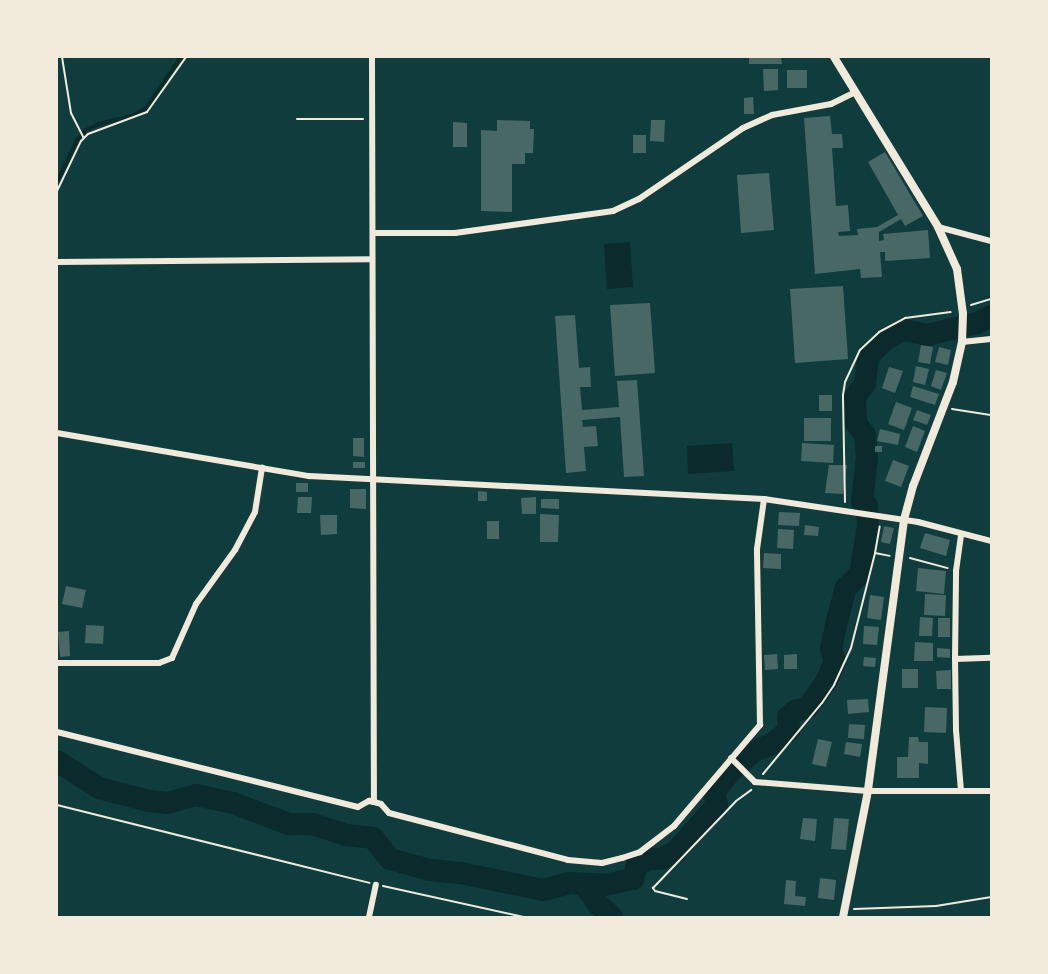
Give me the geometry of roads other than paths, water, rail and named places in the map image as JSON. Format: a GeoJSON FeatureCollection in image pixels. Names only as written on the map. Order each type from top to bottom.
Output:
{"type":"FeatureCollection","features":[{"type":"Feature","properties":{"kind":"main road"},"geometry":{"type":"LineString","coordinates":[[834,57],[938,227],[957,269],[963,307],[963,338],[944,406],[913,486],[904,520],[888,655],[868,791],[844,912]]}},
{"type":"Feature","properties":{"kind":"street"},"geometry":{"type":"LineString","coordinates":[[372,57],[374,802]]}},
{"type":"Feature","properties":{"kind":"street"},"geometry":{"type":"LineString","coordinates":[[373,233],[455,233],[613,212],[639,199],[743,128],[772,115],[831,104],[854,93]]}},
{"type":"Feature","properties":{"kind":"street"},"geometry":{"type":"LineString","coordinates":[[938,227],[991,241]]}},
{"type":"Feature","properties":{"kind":"street"},"geometry":{"type":"LineString","coordinates":[[57,262],[372,259]]}},
{"type":"Feature","properties":{"kind":"street"},"geometry":{"type":"LineString","coordinates":[[963,338],[991,339]]}},
{"type":"Feature","properties":{"kind":"street"},"geometry":{"type":"LineString","coordinates":[[57,433],[309,476],[764,499],[904,520],[991,541]]}},
{"type":"Feature","properties":{"kind":"street"},"geometry":{"type":"LineString","coordinates":[[57,663],[159,663],[172,658],[196,604],[235,550],[255,512],[262,468]]}},
{"type":"Feature","properties":{"kind":"street"},"geometry":{"type":"LineString","coordinates":[[57,732],[358,807],[369,801],[374,802],[381,804],[389,813],[568,860],[602,863],[640,852],[675,826],[734,760],[760,725],[757,549],[764,499]]}},
{"type":"Feature","properties":{"kind":"street"},"geometry":{"type":"LineString","coordinates":[[961,535],[957,571],[955,659],[956,729],[961,791]]}},
{"type":"Feature","properties":{"kind":"street"},"geometry":{"type":"LineString","coordinates":[[955,659],[991,658]]}},
{"type":"Feature","properties":{"kind":"street"},"geometry":{"type":"LineString","coordinates":[[734,760],[757,782],[868,791],[991,791]]}},
{"type":"Feature","properties":{"kind":"street"},"geometry":{"type":"LineString","coordinates":[[369,917],[376,885]]}},
{"type":"Feature","properties":{"kind":"water"},"geometry":{"type":"Polygon","coordinates":[[[630,242],[633,287],[607,289],[604,244],[630,242]]]}},
{"type":"Feature","properties":{"kind":"water"},"geometry":{"type":"Polygon","coordinates":[[[732,443],[734,471],[688,474],[687,446],[732,443]]]}},
{"type":"Feature","properties":{"kind":"waterway"},"geometry":{"type":"LineString","coordinates":[[57,182],[77,140],[86,130],[99,124],[132,116],[146,108],[181,57]]}},
{"type":"Feature","properties":{"kind":"waterway"},"geometry":{"type":"LineString","coordinates":[[57,761],[99,788],[149,801],[168,803],[196,795],[233,803],[289,824],[312,824],[345,835],[373,838],[390,859],[430,870],[461,873],[543,890],[570,883],[604,885],[633,879],[637,865],[650,859],[661,859],[675,852],[717,805],[714,793],[729,773],[754,751],[772,744],[789,730],[788,717],[795,711],[807,708],[826,682],[835,662],[831,649],[838,617],[846,588],[860,574],[868,526],[867,506],[862,501],[867,458],[865,435],[856,423],[855,397],[865,383],[868,357],[886,339],[904,330],[927,335],[977,323],[991,316]]}},
{"type":"Feature","properties":{"kind":"waterway"},"geometry":{"type":"LineString","coordinates":[[585,885],[598,904],[612,917]]}}]}
